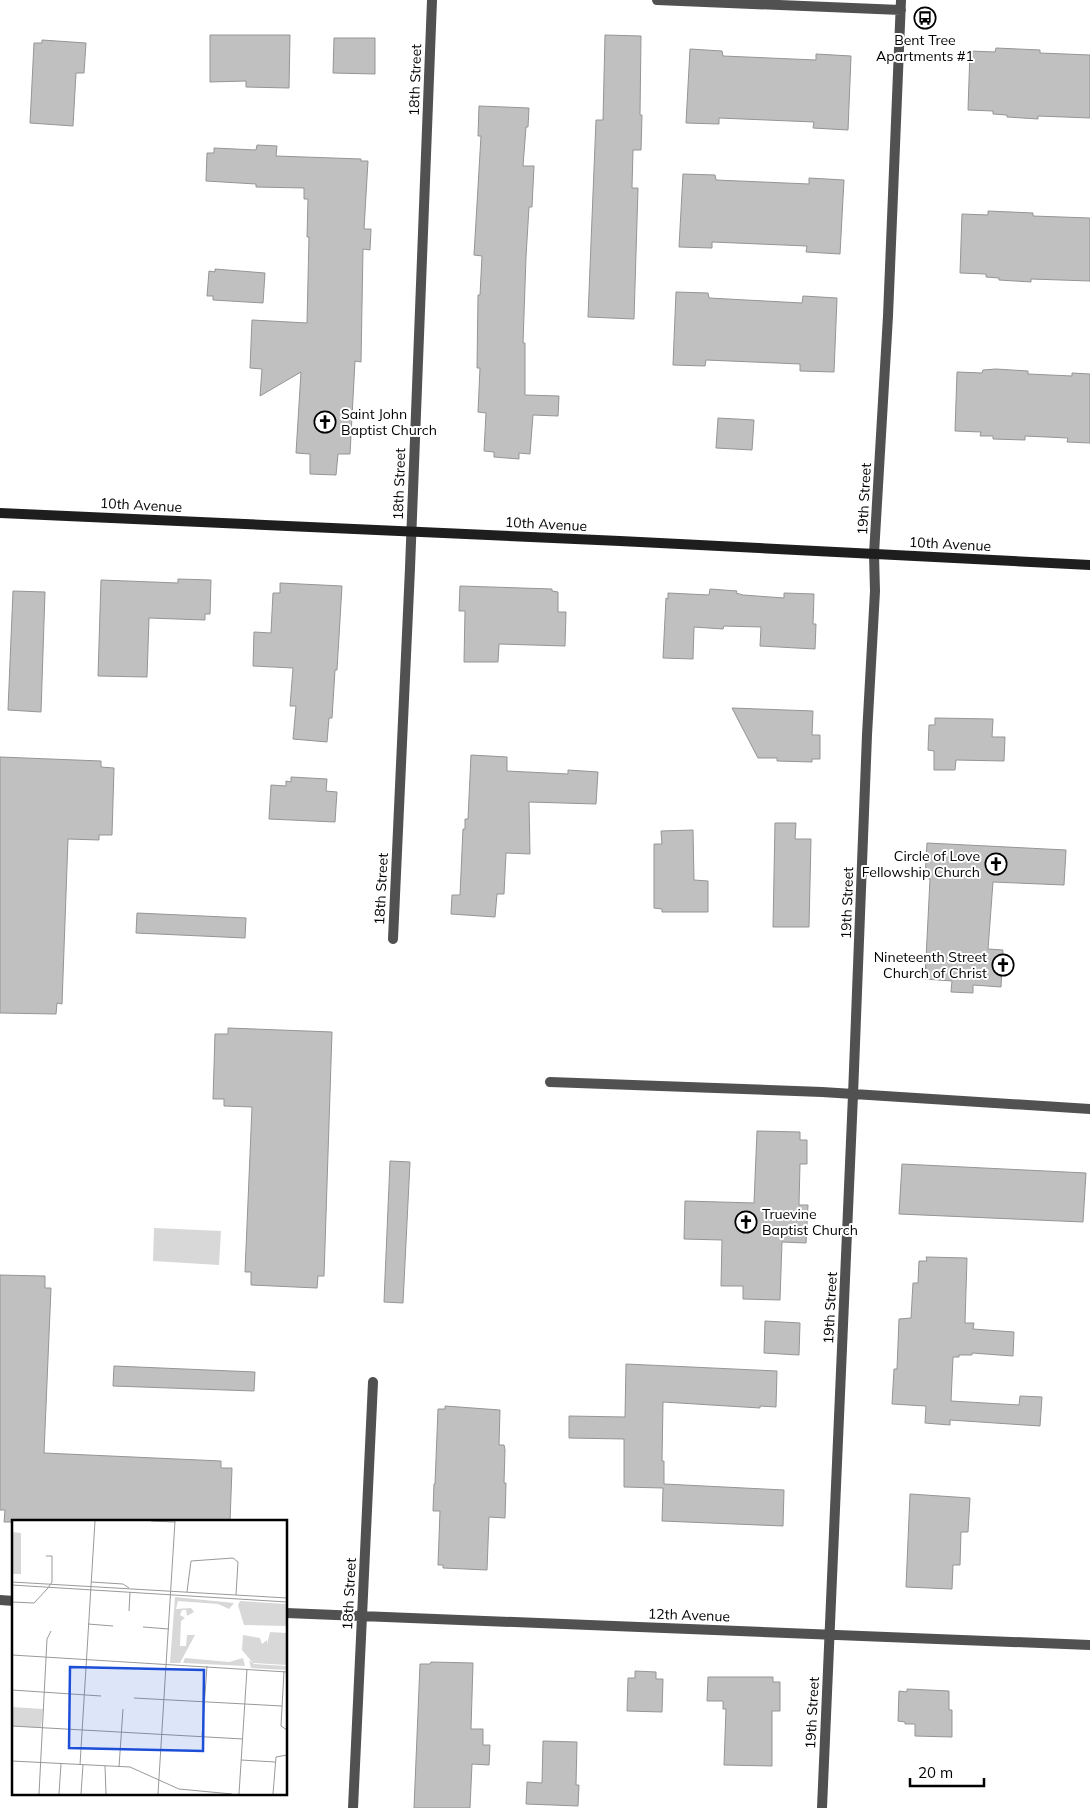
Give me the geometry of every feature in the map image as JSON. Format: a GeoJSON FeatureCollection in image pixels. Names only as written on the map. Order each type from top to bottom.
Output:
{"type":"FeatureCollection","features":[{"type":"Feature","properties":{"kind":"main road","name":"10th Avenue"},"geometry":{"type":"LineString","coordinates":[[0,513],[1090,565]]}},
{"type":"Feature","properties":{"kind":"street","name":"18th Street"},"geometry":{"type":"LineString","coordinates":[[393,940],[432,0]]}},
{"type":"Feature","properties":{"kind":"street"},"geometry":{"type":"LineString","coordinates":[[657,0],[901,5]]}},
{"type":"Feature","properties":{"kind":"street","name":"19th Street"},"geometry":{"type":"LineString","coordinates":[[822,1808],[854,1095],[867,735],[875,590],[874,554],[888,316],[901,5]]}},
{"type":"Feature","properties":{"kind":"street"},"geometry":{"type":"LineString","coordinates":[[550,1082],[854,1095],[1090,1109]]}},
{"type":"Feature","properties":{"kind":"street","name":"18th Street"},"geometry":{"type":"LineString","coordinates":[[353,1808],[373,1382]]}},
{"type":"Feature","properties":{"kind":"street","name":"12th Avenue"},"geometry":{"type":"LineString","coordinates":[[288,1613],[1090,1645]]}},
{"type":"Feature","properties":{"kind":"shaded area"},"geometry":{"type":"Polygon","coordinates":[[[154,1228],[221,1231],[219,1265],[153,1261],[154,1228]]]}},
{"type":"Feature","properties":{"kind":"building"},"geometry":{"type":"Polygon","coordinates":[[[210,35],[290,35],[289,88],[246,87],[246,81],[210,82],[210,35]]]}},
{"type":"Feature","properties":{"kind":"building"},"geometry":{"type":"Polygon","coordinates":[[[605,35],[641,36],[641,150],[633,150],[632,188],[638,188],[634,319],[588,317],[596,120],[603,120],[605,35]]]}},
{"type":"Feature","properties":{"kind":"building"},"geometry":{"type":"Polygon","coordinates":[[[334,38],[375,38],[375,74],[333,73],[334,38]]]}},
{"type":"Feature","properties":{"kind":"building"},"geometry":{"type":"Polygon","coordinates":[[[42,40],[86,43],[84,73],[76,73],[73,126],[30,123],[34,43],[42,43],[42,40]]]}},
{"type":"Feature","properties":{"kind":"building"},"geometry":{"type":"Polygon","coordinates":[[[996,48],[1040,50],[1040,53],[1090,55],[1090,118],[1038,116],[1038,119],[1007,117],[1007,115],[993,114],[993,111],[968,110],[970,51],[995,52],[996,48]]]}},
{"type":"Feature","properties":{"kind":"building"},"geometry":{"type":"Polygon","coordinates":[[[690,49],[722,51],[723,56],[816,60],[816,54],[851,56],[848,130],[813,128],[814,122],[719,118],[719,124],[686,123],[690,49]]]}},
{"type":"Feature","properties":{"kind":"building"},"geometry":{"type":"Polygon","coordinates":[[[479,106],[529,108],[523,166],[534,166],[532,207],[529,207],[526,257],[523,343],[525,343],[525,395],[559,396],[558,416],[533,415],[530,454],[519,453],[519,459],[494,457],[494,452],[484,451],[486,413],[478,412],[480,368],[477,368],[478,295],[480,295],[482,256],[474,255],[481,136],[478,136],[479,106]]]}},
{"type":"Feature","properties":{"kind":"building"},"geometry":{"type":"Polygon","coordinates":[[[257,145],[277,146],[276,156],[361,159],[361,161],[368,161],[364,229],[371,229],[370,250],[363,249],[361,362],[355,361],[350,454],[338,454],[336,475],[310,474],[310,454],[296,453],[301,372],[260,396],[262,369],[250,368],[252,320],[307,323],[309,237],[307,237],[308,199],[304,199],[304,188],[256,187],[256,184],[206,181],[207,153],[214,153],[214,148],[256,150],[257,145]]]}},
{"type":"Feature","properties":{"kind":"building"},"geometry":{"type":"Polygon","coordinates":[[[683,174],[715,175],[716,180],[809,184],[809,178],[844,180],[840,254],[806,252],[807,246],[712,242],[712,248],[679,247],[683,174]]]}},
{"type":"Feature","properties":{"kind":"building"},"geometry":{"type":"Polygon","coordinates":[[[988,211],[1033,213],[1033,216],[1090,218],[1090,281],[1031,279],[1031,282],[999,280],[999,278],[986,277],[986,274],[960,273],[962,214],[988,215],[988,211]]]}},
{"type":"Feature","properties":{"kind":"building"},"geometry":{"type":"Polygon","coordinates":[[[215,269],[265,273],[263,303],[213,300],[213,296],[207,296],[209,271],[215,272],[215,269]]]}},
{"type":"Feature","properties":{"kind":"building"},"geometry":{"type":"Polygon","coordinates":[[[676,292],[708,293],[709,298],[802,303],[803,296],[837,298],[834,372],[800,371],[800,364],[706,360],[705,366],[673,365],[676,292]]]}},
{"type":"Feature","properties":{"kind":"building"},"geometry":{"type":"Polygon","coordinates":[[[983,370],[1028,371],[1028,374],[1072,376],[1072,373],[1090,374],[1090,443],[1067,442],[1068,438],[1025,436],[1025,440],[993,439],[993,436],[980,436],[981,432],[955,431],[957,372],[982,373],[983,370]]]}},
{"type":"Feature","properties":{"kind":"building"},"geometry":{"type":"Polygon","coordinates":[[[718,418],[754,420],[752,450],[716,448],[718,418]]]}},
{"type":"Feature","properties":{"kind":"building"},"geometry":{"type":"Polygon","coordinates":[[[178,579],[211,580],[210,614],[205,614],[205,620],[149,618],[147,677],[98,676],[101,580],[178,583],[178,579]]]}},
{"type":"Feature","properties":{"kind":"building"},"geometry":{"type":"Polygon","coordinates":[[[280,583],[342,586],[337,670],[335,670],[332,718],[329,718],[327,742],[293,739],[296,706],[290,706],[293,668],[253,666],[254,632],[271,633],[273,593],[280,593],[280,583]]]}},
{"type":"Feature","properties":{"kind":"building"},"geometry":{"type":"Polygon","coordinates":[[[460,586],[552,589],[552,591],[558,592],[558,612],[566,612],[565,646],[499,644],[498,662],[464,662],[465,611],[459,611],[460,586]]]}},
{"type":"Feature","properties":{"kind":"building"},"geometry":{"type":"Polygon","coordinates":[[[710,589],[737,591],[736,593],[743,595],[784,598],[784,593],[814,594],[813,624],[816,624],[815,649],[760,646],[761,627],[724,626],[723,629],[694,627],[693,659],[663,658],[666,598],[668,599],[668,593],[709,595],[710,589]]]}},
{"type":"Feature","properties":{"kind":"building"},"geometry":{"type":"Polygon","coordinates":[[[13,591],[45,592],[41,712],[8,710],[13,591]]]}},
{"type":"Feature","properties":{"kind":"building"},"geometry":{"type":"Polygon","coordinates":[[[732,708],[813,711],[812,735],[820,735],[820,759],[812,759],[812,762],[777,761],[777,758],[758,758],[732,708]]]}},
{"type":"Feature","properties":{"kind":"building"},"geometry":{"type":"Polygon","coordinates":[[[935,718],[993,719],[992,737],[1005,737],[1004,761],[956,760],[955,770],[934,770],[934,751],[928,750],[929,725],[935,725],[935,718]]]}},
{"type":"Feature","properties":{"kind":"building"},"geometry":{"type":"Polygon","coordinates":[[[471,755],[507,757],[507,771],[568,774],[568,770],[598,772],[596,804],[529,802],[530,854],[506,853],[504,894],[497,894],[495,917],[451,914],[452,895],[460,895],[463,829],[465,829],[465,819],[468,819],[471,755]]]}},
{"type":"Feature","properties":{"kind":"building"},"geometry":{"type":"Polygon","coordinates":[[[0,757],[101,761],[101,767],[114,768],[112,835],[99,835],[99,840],[68,839],[62,1004],[57,1003],[56,1014],[0,1013],[0,757]]]}},
{"type":"Feature","properties":{"kind":"building"},"geometry":{"type":"Polygon","coordinates":[[[291,777],[327,779],[326,791],[337,792],[335,822],[269,819],[271,785],[286,786],[286,781],[291,782],[291,777]]]}},
{"type":"Feature","properties":{"kind":"building"},"geometry":{"type":"Polygon","coordinates":[[[775,823],[796,823],[795,839],[811,839],[809,927],[773,927],[775,823]]]}},
{"type":"Feature","properties":{"kind":"building"},"geometry":{"type":"Polygon","coordinates":[[[693,830],[694,880],[708,881],[708,912],[662,912],[662,909],[654,908],[654,844],[662,844],[661,831],[693,830]]]}},
{"type":"Feature","properties":{"kind":"building"},"geometry":{"type":"Polygon","coordinates":[[[927,843],[1066,850],[1064,885],[993,882],[988,949],[1003,950],[1001,987],[973,985],[973,993],[951,992],[952,981],[925,979],[930,879],[925,878],[927,843]]]}},
{"type":"Feature","properties":{"kind":"building"},"geometry":{"type":"Polygon","coordinates":[[[137,913],[246,918],[245,938],[136,933],[137,913]]]}},
{"type":"Feature","properties":{"kind":"building"},"geometry":{"type":"Polygon","coordinates":[[[228,1028],[332,1032],[324,1276],[318,1276],[317,1288],[251,1285],[251,1272],[245,1272],[252,1107],[224,1106],[224,1099],[213,1099],[215,1034],[228,1034],[228,1028]]]}},
{"type":"Feature","properties":{"kind":"building"},"geometry":{"type":"Polygon","coordinates":[[[757,1131],[800,1132],[800,1140],[807,1140],[807,1164],[800,1164],[799,1205],[808,1205],[806,1243],[782,1242],[780,1300],[743,1299],[743,1286],[721,1286],[722,1240],[684,1239],[685,1201],[754,1203],[757,1131]]]}},
{"type":"Feature","properties":{"kind":"building"},"geometry":{"type":"Polygon","coordinates":[[[390,1161],[410,1162],[403,1303],[384,1302],[390,1161]]]}},
{"type":"Feature","properties":{"kind":"building"},"geometry":{"type":"Polygon","coordinates":[[[902,1164],[1086,1173],[1083,1222],[899,1214],[902,1164]]]}},
{"type":"Feature","properties":{"kind":"building"},"geometry":{"type":"Polygon","coordinates":[[[926,1257],[967,1258],[965,1323],[974,1323],[973,1329],[1014,1332],[1013,1356],[972,1353],[972,1355],[953,1357],[951,1401],[1019,1405],[1020,1396],[1042,1397],[1040,1426],[950,1420],[950,1425],[925,1423],[926,1406],[892,1404],[894,1369],[897,1369],[899,1319],[911,1318],[913,1283],[918,1283],[919,1261],[927,1261],[926,1257]]]}},
{"type":"Feature","properties":{"kind":"building"},"geometry":{"type":"Polygon","coordinates":[[[0,1275],[45,1276],[45,1288],[51,1288],[44,1453],[221,1461],[221,1468],[232,1468],[230,1520],[12,1520],[12,1522],[4,1522],[5,1510],[0,1510],[0,1275]]]}},
{"type":"Feature","properties":{"kind":"building"},"geometry":{"type":"Polygon","coordinates":[[[765,1321],[800,1323],[799,1355],[764,1353],[765,1321]]]}},
{"type":"Feature","properties":{"kind":"building"},"geometry":{"type":"Polygon","coordinates":[[[626,1364],[777,1371],[776,1407],[760,1406],[760,1408],[663,1402],[662,1461],[664,1461],[664,1484],[784,1490],[783,1526],[662,1521],[663,1488],[624,1487],[624,1439],[569,1438],[569,1416],[625,1417],[626,1364]]]}},
{"type":"Feature","properties":{"kind":"building"},"geometry":{"type":"Polygon","coordinates":[[[114,1366],[255,1372],[254,1391],[113,1386],[114,1366]]]}},
{"type":"Feature","properties":{"kind":"building"},"geometry":{"type":"Polygon","coordinates":[[[445,1406],[500,1410],[499,1445],[504,1445],[505,1450],[505,1518],[489,1517],[487,1570],[443,1568],[443,1565],[438,1565],[440,1511],[433,1511],[434,1484],[438,1409],[445,1409],[445,1406]]]}},
{"type":"Feature","properties":{"kind":"building"},"geometry":{"type":"Polygon","coordinates":[[[910,1494],[970,1498],[968,1532],[961,1532],[960,1565],[953,1565],[952,1589],[906,1587],[910,1494]]]}},
{"type":"Feature","properties":{"kind":"building"},"geometry":{"type":"Polygon","coordinates":[[[431,1662],[473,1663],[471,1729],[483,1729],[483,1745],[490,1745],[489,1765],[472,1764],[470,1808],[414,1808],[420,1664],[430,1664],[431,1662]]]}},
{"type":"Feature","properties":{"kind":"building"},"geometry":{"type":"Polygon","coordinates":[[[635,1671],[656,1672],[656,1679],[663,1679],[662,1712],[627,1711],[628,1678],[635,1678],[635,1671]]]}},
{"type":"Feature","properties":{"kind":"building"},"geometry":{"type":"Polygon","coordinates":[[[708,1677],[773,1677],[773,1682],[780,1682],[780,1711],[772,1711],[772,1766],[724,1765],[726,1709],[723,1709],[723,1701],[707,1701],[708,1677]]]}},
{"type":"Feature","properties":{"kind":"building"},"geometry":{"type":"Polygon","coordinates":[[[907,1689],[949,1691],[949,1710],[952,1710],[952,1737],[915,1736],[915,1724],[905,1724],[905,1722],[898,1721],[899,1691],[907,1692],[907,1689]]]}},
{"type":"Feature","properties":{"kind":"building"},"geometry":{"type":"Polygon","coordinates":[[[543,1741],[577,1742],[576,1785],[579,1785],[578,1806],[526,1804],[527,1782],[542,1783],[543,1741]]]}},
{"type":"Feature","properties":{"kind":"place","name":"Bent Tree Apartments #1"},"geometry":{"type":"Point","coordinates":[925,18]}},
{"type":"Feature","properties":{"kind":"place","name":"Saint John Baptist Church"},"geometry":{"type":"Point","coordinates":[325,422]}},
{"type":"Feature","properties":{"kind":"place","name":"Circle of Love Fellowship Church"},"geometry":{"type":"Point","coordinates":[996,864]}},
{"type":"Feature","properties":{"kind":"place","name":"Nineteenth Street Church of Christ"},"geometry":{"type":"Point","coordinates":[1003,965]}},
{"type":"Feature","properties":{"kind":"place","name":"Truevine Baptist Church"},"geometry":{"type":"Point","coordinates":[746,1222]}}]}
